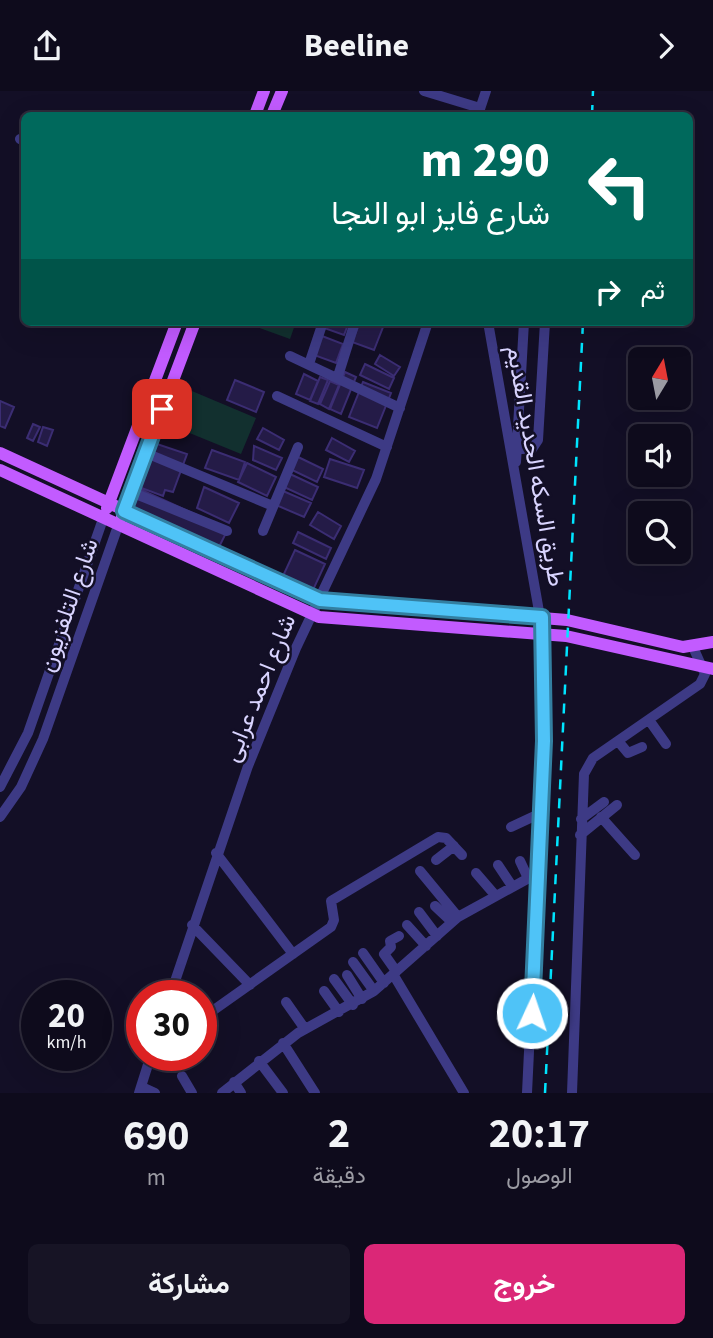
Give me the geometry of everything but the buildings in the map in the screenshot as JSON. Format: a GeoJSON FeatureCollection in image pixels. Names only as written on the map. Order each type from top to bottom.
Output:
{"type":"FeatureCollection","features":[{"type":"Feature","properties":{"kind":"main road"},"geometry":{"type":"LineString","coordinates":[[256,112],[264,91]]}},
{"type":"Feature","properties":{"kind":"main road"},"geometry":{"type":"LineString","coordinates":[[273,112],[282,91]]}},
{"type":"Feature","properties":{"kind":"main road","name":"شارع التلفزيون"},"geometry":{"type":"LineString","coordinates":[[103,519],[175,326]]}},
{"type":"Feature","properties":{"kind":"main road","name":"شارع التلفزيون"},"geometry":{"type":"LineString","coordinates":[[118,526],[194,326]]}},
{"type":"Feature","properties":{"kind":"main road"},"geometry":{"type":"LineString","coordinates":[[0,453],[320,600],[567,620],[693,647],[713,642]]}},
{"type":"Feature","properties":{"kind":"main road"},"geometry":{"type":"LineString","coordinates":[[0,470],[311,615],[339,620],[566,636],[708,668]]}},
{"type":"Feature","properties":{"kind":"street"},"geometry":{"type":"LineString","coordinates":[[424,91],[479,112],[486,91]]}},
{"type":"Feature","properties":{"kind":"street"},"geometry":{"type":"LineString","coordinates":[[309,364],[322,326]]}},
{"type":"Feature","properties":{"kind":"street"},"geometry":{"type":"LineString","coordinates":[[338,376],[354,326]]}},
{"type":"Feature","properties":{"kind":"street","name":"شارع احمد عرابى"},"geometry":{"type":"LineString","coordinates":[[175,980],[216,853],[268,716],[311,615],[363,511],[427,326]]}},
{"type":"Feature","properties":{"kind":"street","name":"طريق السكه الحديد القديم"},"geometry":{"type":"LineString","coordinates":[[489,326],[543,634],[545,709],[527,1093]]}},
{"type":"Feature","properties":{"kind":"street"},"geometry":{"type":"LineString","coordinates":[[515,480],[524,326]]}},
{"type":"Feature","properties":{"kind":"street"},"geometry":{"type":"LineString","coordinates":[[517,449],[532,449],[538,443],[545,326]]}},
{"type":"Feature","properties":{"kind":"street"},"geometry":{"type":"LineString","coordinates":[[290,356],[338,376],[400,408]]}},
{"type":"Feature","properties":{"kind":"street"},"geometry":{"type":"LineString","coordinates":[[277,396],[387,447]]}},
{"type":"Feature","properties":{"kind":"street"},"geometry":{"type":"LineString","coordinates":[[263,531],[298,447]]}},
{"type":"Feature","properties":{"kind":"street"},"geometry":{"type":"LineString","coordinates":[[146,453],[273,506]]}},
{"type":"Feature","properties":{"kind":"street"},"geometry":{"type":"LineString","coordinates":[[131,492],[227,531]]}},
{"type":"Feature","properties":{"kind":"street","name":"شارع التلفزيون"},"geometry":{"type":"LineString","coordinates":[[0,787],[28,733],[103,519]]}},
{"type":"Feature","properties":{"kind":"street","name":"شارع التلفزيون"},"geometry":{"type":"LineString","coordinates":[[0,817],[20,787],[43,739],[118,526]]}},
{"type":"Feature","properties":{"kind":"street"},"geometry":{"type":"LineString","coordinates":[[572,1093],[582,783],[587,766],[700,684],[708,668],[693,647]]}},
{"type":"Feature","properties":{"kind":"street"},"geometry":{"type":"LineString","coordinates":[[649,720],[666,744]]}},
{"type":"Feature","properties":{"kind":"street"},"geometry":{"type":"LineString","coordinates":[[618,741],[628,753],[642,747]]}},
{"type":"Feature","properties":{"kind":"street"},"geometry":{"type":"LineString","coordinates":[[581,819],[604,802]]}},
{"type":"Feature","properties":{"kind":"street"},"geometry":{"type":"LineString","coordinates":[[580,835],[617,805]]}},
{"type":"Feature","properties":{"kind":"street"},"geometry":{"type":"LineString","coordinates":[[511,827],[541,813]]}},
{"type":"Feature","properties":{"kind":"street"},"geometry":{"type":"LineString","coordinates":[[601,817],[635,855]]}},
{"type":"Feature","properties":{"kind":"street"},"geometry":{"type":"LineString","coordinates":[[217,1008],[334,924],[330,904],[334,899],[434,838],[446,838],[462,855]]}},
{"type":"Feature","properties":{"kind":"street"},"geometry":{"type":"LineString","coordinates":[[436,860],[454,846]]}},
{"type":"Feature","properties":{"kind":"street"},"geometry":{"type":"LineString","coordinates":[[216,853],[293,954]]}},
{"type":"Feature","properties":{"kind":"street"},"geometry":{"type":"LineString","coordinates":[[520,861],[528,878]]}},
{"type":"Feature","properties":{"kind":"street"},"geometry":{"type":"LineString","coordinates":[[498,865],[512,886]]}},
{"type":"Feature","properties":{"kind":"street"},"geometry":{"type":"LineString","coordinates":[[477,873],[495,895]]}},
{"type":"Feature","properties":{"kind":"street"},"geometry":{"type":"LineString","coordinates":[[222,1093],[283,1043],[374,991],[455,920],[538,873]]}},
{"type":"Feature","properties":{"kind":"street"},"geometry":{"type":"LineString","coordinates":[[422,877],[455,920]]}},
{"type":"Feature","properties":{"kind":"street"},"geometry":{"type":"LineString","coordinates":[[435,906],[455,920]]}},
{"type":"Feature","properties":{"kind":"street"},"geometry":{"type":"LineString","coordinates":[[419,912],[437,936]]}},
{"type":"Feature","properties":{"kind":"street"},"geometry":{"type":"LineString","coordinates":[[192,925],[250,985]]}},
{"type":"Feature","properties":{"kind":"street"},"geometry":{"type":"LineString","coordinates":[[407,925],[426,946]]}},
{"type":"Feature","properties":{"kind":"street"},"geometry":{"type":"LineString","coordinates":[[399,936],[390,941],[390,947],[381,948],[464,1093]]}},
{"type":"Feature","properties":{"kind":"street"},"geometry":{"type":"LineString","coordinates":[[363,953],[384,982]]}},
{"type":"Feature","properties":{"kind":"street"},"geometry":{"type":"LineString","coordinates":[[353,962],[374,991]]}},
{"type":"Feature","properties":{"kind":"street"},"geometry":{"type":"LineString","coordinates":[[347,975],[358,1002]]}},
{"type":"Feature","properties":{"kind":"street"},"geometry":{"type":"LineString","coordinates":[[334,979],[358,1002]]}},
{"type":"Feature","properties":{"kind":"street"},"geometry":{"type":"LineString","coordinates":[[324,991],[340,1012]]}},
{"type":"Feature","properties":{"kind":"street"},"geometry":{"type":"LineString","coordinates":[[286,1002],[305,1029]]}},
{"type":"Feature","properties":{"kind":"street"},"geometry":{"type":"LineString","coordinates":[[283,1043],[315,1093]]}},
{"type":"Feature","properties":{"kind":"street"},"geometry":{"type":"LineString","coordinates":[[259,1061],[283,1093]]}},
{"type":"Feature","properties":{"kind":"street"},"geometry":{"type":"LineString","coordinates":[[146,1071],[141,1090],[155,1093]]}},
{"type":"Feature","properties":{"kind":"street"},"geometry":{"type":"LineString","coordinates":[[182,1076],[192,1093]]}},
{"type":"Feature","properties":{"kind":"street"},"geometry":{"type":"LineString","coordinates":[[234,1082],[241,1093]]}},
{"type":"Feature","properties":{"kind":"green space"},"geometry":{"type":"Polygon","coordinates":[[[254,326],[295,326],[290,339],[254,326]]]}},
{"type":"Feature","properties":{"kind":"green space"},"geometry":{"type":"Polygon","coordinates":[[[180,386],[256,418],[241,454],[165,423],[180,386]]]}},
{"type":"Feature","properties":{"kind":"railway"},"geometry":{"type":"LineString","coordinates":[[592,112],[593,91]]}},
{"type":"Feature","properties":{"kind":"railway"},"geometry":{"type":"LineString","coordinates":[[545,1093],[583,326]]}},
{"type":"Feature","properties":{"kind":"route"},"geometry":{"type":"LineString","coordinates":[[162,409],[124,511],[320,600],[341,604],[542,617],[545,709],[532,1013]]}}]}
